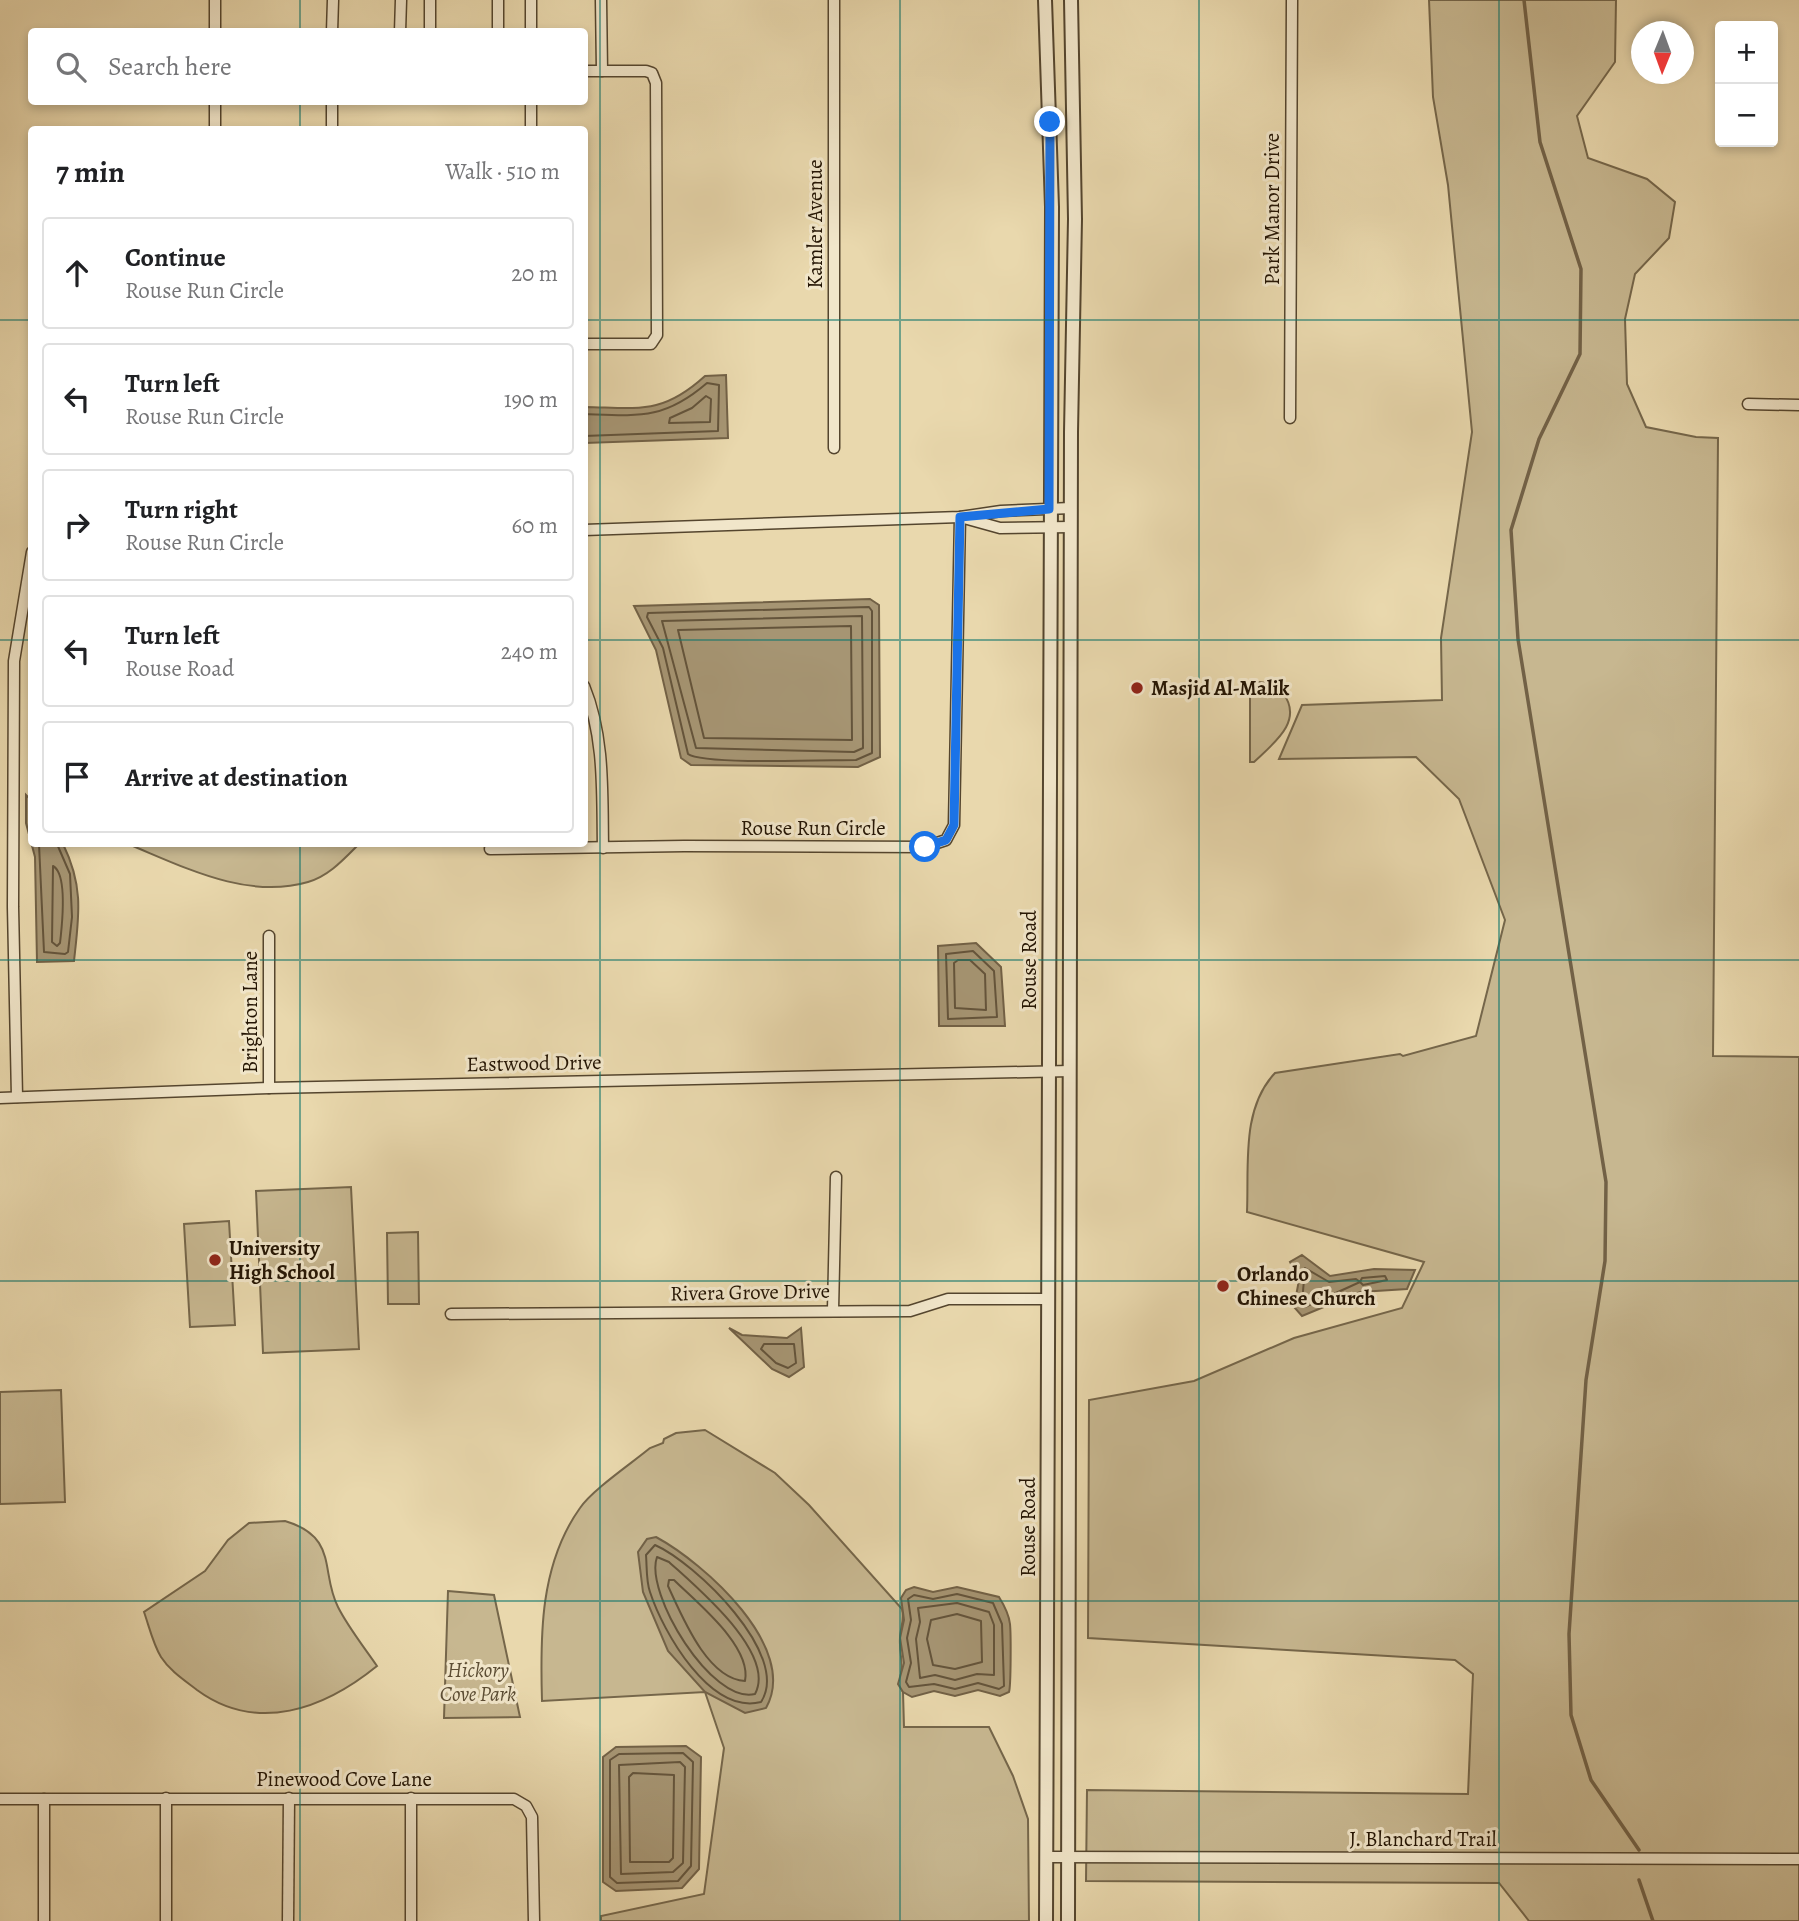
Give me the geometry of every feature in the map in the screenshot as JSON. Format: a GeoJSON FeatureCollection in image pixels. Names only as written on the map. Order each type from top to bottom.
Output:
{"type":"FeatureCollection","features":[{"type":"Feature","properties":{"kind":"street"},"geometry":{"type":"LineString","coordinates":[[215,0],[215,28]]}},
{"type":"Feature","properties":{"kind":"street"},"geometry":{"type":"LineString","coordinates":[[332,28],[333,0]]}},
{"type":"Feature","properties":{"kind":"street"},"geometry":{"type":"LineString","coordinates":[[400,28],[401,0]]}},
{"type":"Feature","properties":{"kind":"street"},"geometry":{"type":"LineString","coordinates":[[430,0],[430,28]]}},
{"type":"Feature","properties":{"kind":"street"},"geometry":{"type":"LineString","coordinates":[[498,0],[498,28]]}},
{"type":"Feature","properties":{"kind":"street"},"geometry":{"type":"LineString","coordinates":[[531,0],[531,28]]}},
{"type":"Feature","properties":{"kind":"street"},"geometry":{"type":"LineString","coordinates":[[601,0],[602,71]]}},
{"type":"Feature","properties":{"kind":"street","name":"Kamler Avenue"},"geometry":{"type":"LineString","coordinates":[[834,0],[834,447]]}},
{"type":"Feature","properties":{"kind":"street","name":"Rouse Road"},"geometry":{"type":"LineString","coordinates":[[1045,0],[1052,207],[1046,1921]]}},
{"type":"Feature","properties":{"kind":"street","name":"Rouse Road"},"geometry":{"type":"LineString","coordinates":[[1068,1921],[1071,508],[1075,219],[1071,0]]}},
{"type":"Feature","properties":{"kind":"street","name":"Park Manor Drive"},"geometry":{"type":"LineString","coordinates":[[1290,418],[1292,0]]}},
{"type":"Feature","properties":{"kind":"street"},"geometry":{"type":"LineString","coordinates":[[588,71],[646,71],[652,73],[656,83],[657,335],[651,344],[588,344]]}},
{"type":"Feature","properties":{"kind":"street"},"geometry":{"type":"LineString","coordinates":[[215,105],[215,126]]}},
{"type":"Feature","properties":{"kind":"street"},"geometry":{"type":"LineString","coordinates":[[332,105],[332,126]]}},
{"type":"Feature","properties":{"kind":"street"},"geometry":{"type":"LineString","coordinates":[[531,105],[531,126]]}},
{"type":"Feature","properties":{"kind":"street"},"geometry":{"type":"LineString","coordinates":[[1748,404],[1799,405]]}},
{"type":"Feature","properties":{"kind":"street"},"geometry":{"type":"LineString","coordinates":[[588,530],[960,517],[1001,511],[1071,508]]}},
{"type":"Feature","properties":{"kind":"street"},"geometry":{"type":"LineString","coordinates":[[1000,528],[1001,511]]}},
{"type":"Feature","properties":{"kind":"street"},"geometry":{"type":"LineString","coordinates":[[960,517],[1000,528],[1071,527]]}},
{"type":"Feature","properties":{"kind":"street","name":"Rouse Run Circle"},"geometry":{"type":"LineString","coordinates":[[490,849],[925,847],[946,840],[954,825],[960,517]]}},
{"type":"Feature","properties":{"kind":"street"},"geometry":{"type":"LineString","coordinates":[[17,1097],[13,907],[14,661],[28,576]]}},
{"type":"Feature","properties":{"kind":"street"},"geometry":{"type":"LineString","coordinates":[[588,696],[595,711],[601,758],[603,848]]}},
{"type":"Feature","properties":{"kind":"street","name":"Brighton Lane"},"geometry":{"type":"LineString","coordinates":[[269,936],[269,1088]]}},
{"type":"Feature","properties":{"kind":"street","name":"Eastwood Drive"},"geometry":{"type":"LineString","coordinates":[[0,1098],[269,1088],[1070,1071]]}},
{"type":"Feature","properties":{"kind":"street"},"geometry":{"type":"LineString","coordinates":[[833,1310],[836,1177]]}},
{"type":"Feature","properties":{"kind":"street","name":"Rivera Grove Drive"},"geometry":{"type":"LineString","coordinates":[[451,1314],[910,1311],[948,1299],[1048,1299]]}},
{"type":"Feature","properties":{"kind":"street"},"geometry":{"type":"LineString","coordinates":[[166,1798],[166,1921]]}},
{"type":"Feature","properties":{"kind":"street"},"geometry":{"type":"LineString","coordinates":[[288,1921],[289,1798]]}},
{"type":"Feature","properties":{"kind":"street"},"geometry":{"type":"LineString","coordinates":[[411,1798],[411,1921]]}},
{"type":"Feature","properties":{"kind":"street","name":"Pinewood Cove Lane"},"geometry":{"type":"LineString","coordinates":[[0,1799],[505,1798],[526,1806],[533,1826],[534,1921]]}},
{"type":"Feature","properties":{"kind":"street"},"geometry":{"type":"LineString","coordinates":[[44,1799],[44,1921]]}},
{"type":"Feature","properties":{"kind":"street","name":"J. Blanchard Trail"},"geometry":{"type":"LineString","coordinates":[[1046,1857],[1799,1859]]}},
{"type":"Feature","properties":{"kind":"green space"},"geometry":{"type":"Polygon","coordinates":[[[1429,0],[1616,0],[1615,62],[1577,116],[1588,158],[1647,179],[1675,202],[1669,238],[1635,274],[1625,319],[1627,384],[1646,427],[1696,437],[1718,438],[1713,1056],[1799,1057],[1799,1921],[1529,1921],[1499,1883],[1086,1881],[1087,1790],[1468,1794],[1473,1674],[1455,1660],[1088,1638],[1089,1400],[1194,1381],[1294,1338],[1402,1308],[1424,1262],[1247,1212],[1249,1138],[1257,1103],[1264,1087],[1275,1073],[1400,1054],[1403,1056],[1476,1036],[1505,920],[1459,799],[1416,757],[1279,759],[1302,705],[1442,700],[1441,638],[1472,432],[1448,185],[1433,97],[1429,0]]]}},
{"type":"Feature","properties":{"kind":"green space"},"geometry":{"type":"Polygon","coordinates":[[[1258,682],[1272,685],[1281,691],[1289,703],[1290,713],[1278,739],[1254,762],[1250,762],[1250,685],[1258,682]]]}},
{"type":"Feature","properties":{"kind":"green space"},"geometry":{"type":"Polygon","coordinates":[[[135,847],[356,847],[323,876],[285,886],[239,884],[193,871],[135,847]]]}},
{"type":"Feature","properties":{"kind":"green space"},"geometry":{"type":"Polygon","coordinates":[[[351,1187],[359,1349],[263,1353],[256,1191],[351,1187]]]}},
{"type":"Feature","properties":{"kind":"green space"},"geometry":{"type":"Polygon","coordinates":[[[229,1221],[235,1325],[190,1327],[184,1224],[229,1221]]]}},
{"type":"Feature","properties":{"kind":"green space"},"geometry":{"type":"Polygon","coordinates":[[[418,1232],[419,1304],[388,1304],[387,1233],[418,1232]]]}},
{"type":"Feature","properties":{"kind":"green space"},"geometry":{"type":"Polygon","coordinates":[[[61,1390],[65,1502],[0,1504],[0,1392],[61,1390]]]}},
{"type":"Feature","properties":{"kind":"green space"},"geometry":{"type":"Polygon","coordinates":[[[705,1430],[775,1473],[809,1505],[902,1609],[902,1669],[899,1684],[903,1692],[904,1727],[989,1727],[1013,1776],[1028,1819],[1029,1921],[601,1921],[601,1916],[704,1894],[724,1748],[705,1692],[542,1701],[541,1651],[550,1576],[567,1530],[593,1493],[650,1448],[663,1443],[664,1439],[676,1433],[705,1430]]]}},
{"type":"Feature","properties":{"kind":"green space"},"geometry":{"type":"Polygon","coordinates":[[[285,1521],[314,1536],[321,1546],[338,1607],[377,1666],[357,1681],[313,1704],[290,1711],[243,1711],[220,1703],[197,1690],[169,1667],[156,1646],[144,1612],[205,1571],[228,1540],[249,1523],[285,1521]]]}},
{"type":"Feature","properties":{"kind":"green space","name":"Hickory Cove Park"},"geometry":{"type":"Polygon","coordinates":[[[448,1591],[494,1595],[520,1717],[444,1718],[448,1591]]]}},
{"type":"Feature","properties":{"kind":"water"},"geometry":{"type":"Polygon","coordinates":[[[726,375],[728,438],[588,443],[588,407],[649,407],[676,397],[705,376],[726,375]]]}},
{"type":"Feature","properties":{"kind":"water"},"geometry":{"type":"Polygon","coordinates":[[[870,599],[879,605],[880,757],[858,767],[691,765],[681,758],[656,650],[634,606],[870,599]]]}},
{"type":"Feature","properties":{"kind":"water"},"geometry":{"type":"Polygon","coordinates":[[[26,795],[28,831],[26,823],[26,795]]]}},
{"type":"Feature","properties":{"kind":"water"},"geometry":{"type":"Polygon","coordinates":[[[32,847],[64,847],[70,859],[78,901],[74,961],[37,962],[35,857],[32,847]]]}},
{"type":"Feature","properties":{"kind":"water"},"geometry":{"type":"Polygon","coordinates":[[[976,943],[1001,967],[1005,1026],[939,1026],[938,946],[976,943]]]}},
{"type":"Feature","properties":{"kind":"water"},"geometry":{"type":"Polygon","coordinates":[[[1302,1255],[1330,1276],[1374,1269],[1415,1270],[1407,1289],[1360,1292],[1302,1316],[1294,1307],[1299,1280],[1290,1262],[1302,1255]]]}},
{"type":"Feature","properties":{"kind":"water"},"geometry":{"type":"Polygon","coordinates":[[[729,1328],[742,1335],[787,1338],[801,1328],[804,1367],[789,1377],[772,1369],[729,1328]]]}},
{"type":"Feature","properties":{"kind":"water"},"geometry":{"type":"Polygon","coordinates":[[[656,1537],[676,1549],[721,1587],[759,1634],[770,1660],[773,1684],[766,1708],[745,1713],[705,1692],[668,1651],[643,1592],[638,1552],[647,1539],[656,1537]]]}},
{"type":"Feature","properties":{"kind":"water"},"geometry":{"type":"Polygon","coordinates":[[[914,1587],[933,1592],[957,1587],[999,1597],[1010,1624],[1009,1692],[1000,1696],[978,1690],[955,1696],[934,1691],[912,1697],[903,1692],[898,1684],[904,1663],[900,1638],[904,1620],[901,1598],[906,1590],[914,1587]]]}},
{"type":"Feature","properties":{"kind":"water"},"geometry":{"type":"Polygon","coordinates":[[[686,1746],[701,1757],[699,1869],[682,1888],[616,1891],[603,1882],[603,1757],[616,1747],[686,1746]]]}},
{"type":"Feature","properties":{"kind":"waterway"},"geometry":{"type":"LineString","coordinates":[[1524,0],[1540,142],[1581,269],[1580,354],[1539,439],[1511,530],[1518,639],[1606,1182],[1605,1261],[1586,1380],[1569,1634],[1571,1715],[1591,1780],[1639,1850]]}},
{"type":"Feature","properties":{"kind":"waterway"},"geometry":{"type":"LineString","coordinates":[[1639,1880],[1653,1921]]}},
{"type":"Feature","properties":{"kind":"place","name":"Masjid Al-Malik"},"geometry":{"type":"Point","coordinates":[1137,688]}},
{"type":"Feature","properties":{"kind":"place","name":"University High School"},"geometry":{"type":"Point","coordinates":[215,1260]}},
{"type":"Feature","properties":{"kind":"place","name":"Orlando Chinese Church"},"geometry":{"type":"Point","coordinates":[1223,1286]}},
{"type":"Feature","properties":{"kind":"route"},"geometry":{"type":"LineString","coordinates":[[925,847],[946,840],[954,825],[960,517],[1001,511],[1049,509],[1052,207],[1050,122]]}}]}
